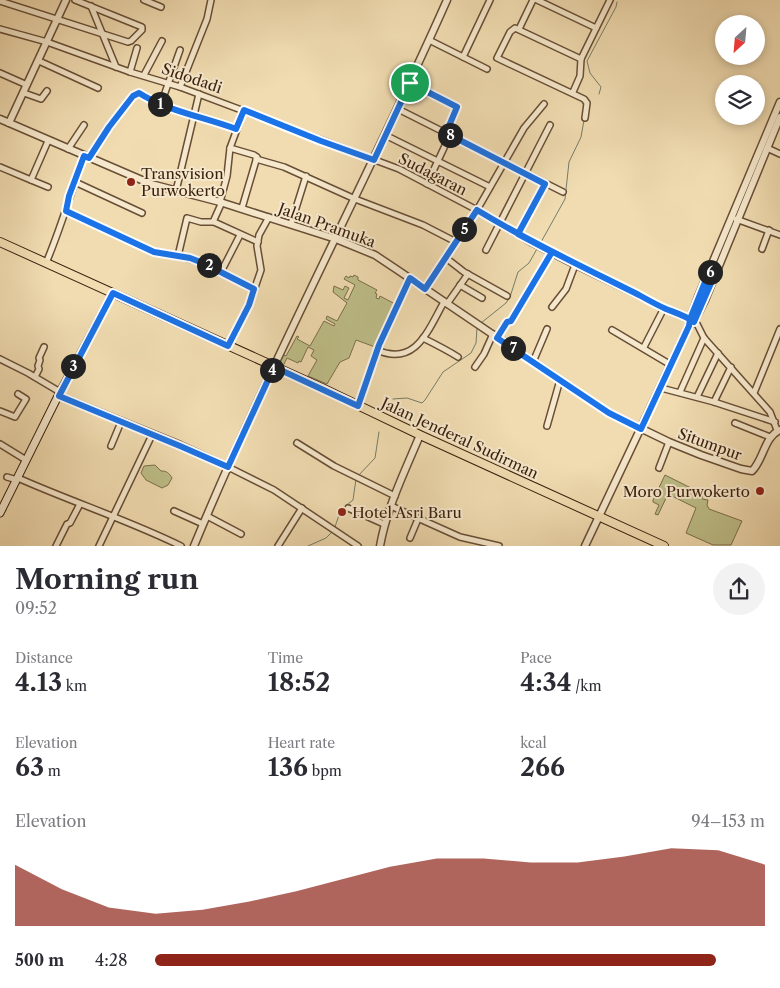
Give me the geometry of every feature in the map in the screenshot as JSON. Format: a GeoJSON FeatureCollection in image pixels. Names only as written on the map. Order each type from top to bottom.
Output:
{"type":"FeatureCollection","features":[{"type":"Feature","properties":{"kind":"main road","name":"Jalan Jenderal Sudirman"},"geometry":{"type":"LineString","coordinates":[[0,242],[664,546]]}},
{"type":"Feature","properties":{"kind":"main road"},"geometry":{"type":"LineString","coordinates":[[1,509],[113,293]]}},
{"type":"Feature","properties":{"kind":"street"},"geometry":{"type":"LineString","coordinates":[[15,6],[18,0]]}},
{"type":"Feature","properties":{"kind":"street"},"geometry":{"type":"LineString","coordinates":[[9,123],[66,0]]}},
{"type":"Feature","properties":{"kind":"street"},"geometry":{"type":"LineString","coordinates":[[0,1],[129,43],[143,28],[76,0]]}},
{"type":"Feature","properties":{"kind":"street"},"geometry":{"type":"LineString","coordinates":[[144,0],[161,7]]}},
{"type":"Feature","properties":{"kind":"street"},"geometry":{"type":"LineString","coordinates":[[180,86],[207,19],[211,0]]}},
{"type":"Feature","properties":{"kind":"street"},"geometry":{"type":"LineString","coordinates":[[194,546],[274,367],[386,135],[447,0]]}},
{"type":"Feature","properties":{"kind":"street"},"geometry":{"type":"LineString","coordinates":[[463,57],[490,0]]}},
{"type":"Feature","properties":{"kind":"street"},"geometry":{"type":"LineString","coordinates":[[520,29],[535,0],[596,28]]}},
{"type":"Feature","properties":{"kind":"street"},"geometry":{"type":"LineString","coordinates":[[573,92],[580,76],[581,59],[610,0]]}},
{"type":"Feature","properties":{"kind":"street"},"geometry":{"type":"LineString","coordinates":[[91,6],[116,67]]}},
{"type":"Feature","properties":{"kind":"street"},"geometry":{"type":"LineString","coordinates":[[581,59],[515,28],[511,30],[497,58],[573,92],[586,101],[586,118]]}},
{"type":"Feature","properties":{"kind":"street","name":"Sidodadi"},"geometry":{"type":"LineString","coordinates":[[0,29],[47,42],[130,72],[180,86],[374,160]]}},
{"type":"Feature","properties":{"kind":"street"},"geometry":{"type":"LineString","coordinates":[[429,40],[487,69]]}},
{"type":"Feature","properties":{"kind":"street"},"geometry":{"type":"LineString","coordinates":[[144,75],[162,41]]}},
{"type":"Feature","properties":{"kind":"street"},"geometry":{"type":"LineString","coordinates":[[130,72],[137,48]]}},
{"type":"Feature","properties":{"kind":"street"},"geometry":{"type":"LineString","coordinates":[[161,104],[180,50]]}},
{"type":"Feature","properties":{"kind":"street"},"geometry":{"type":"LineString","coordinates":[[39,61],[98,88]]}},
{"type":"Feature","properties":{"kind":"street"},"geometry":{"type":"LineString","coordinates":[[0,73],[27,85]]}},
{"type":"Feature","properties":{"kind":"street"},"geometry":{"type":"LineString","coordinates":[[410,83],[457,107],[438,160],[427,184]]}},
{"type":"Feature","properties":{"kind":"street"},"geometry":{"type":"LineString","coordinates":[[24,93],[41,100],[47,91]]}},
{"type":"Feature","properties":{"kind":"street"},"geometry":{"type":"LineString","coordinates":[[46,263],[61,228],[75,182],[86,157],[137,93],[161,104],[236,129]]}},
{"type":"Feature","properties":{"kind":"street"},"geometry":{"type":"LineString","coordinates":[[176,191],[199,94]]}},
{"type":"Feature","properties":{"kind":"street"},"geometry":{"type":"LineString","coordinates":[[585,546],[691,322],[780,102]]}},
{"type":"Feature","properties":{"kind":"street"},"geometry":{"type":"LineString","coordinates":[[425,289],[477,210],[524,128],[544,104]]}},
{"type":"Feature","properties":{"kind":"street"},"geometry":{"type":"LineString","coordinates":[[398,109],[563,192]]}},
{"type":"Feature","properties":{"kind":"street"},"geometry":{"type":"LineString","coordinates":[[214,222],[227,176],[230,148],[244,110]]}},
{"type":"Feature","properties":{"kind":"street"},"geometry":{"type":"LineString","coordinates":[[734,218],[769,149],[780,117]]}},
{"type":"Feature","properties":{"kind":"street","name":"Jalan Pramuka"},"geometry":{"type":"LineString","coordinates":[[0,119],[151,184],[242,208],[336,239],[375,255],[609,413],[641,429]]}},
{"type":"Feature","properties":{"kind":"street"},"geometry":{"type":"LineString","coordinates":[[68,149],[84,125]]}},
{"type":"Feature","properties":{"kind":"street"},"geometry":{"type":"LineString","coordinates":[[486,250],[550,125]]}},
{"type":"Feature","properties":{"kind":"street"},"geometry":{"type":"LineString","coordinates":[[386,135],[490,187]]}},
{"type":"Feature","properties":{"kind":"street"},"geometry":{"type":"LineString","coordinates":[[30,180],[48,141]]}},
{"type":"Feature","properties":{"kind":"street"},"geometry":{"type":"LineString","coordinates":[[230,148],[257,157],[242,208]]}},
{"type":"Feature","properties":{"kind":"street"},"geometry":{"type":"LineString","coordinates":[[769,149],[780,154]]}},
{"type":"Feature","properties":{"kind":"street"},"geometry":{"type":"LineString","coordinates":[[256,160],[277,164],[355,199],[423,225],[456,242]]}},
{"type":"Feature","properties":{"kind":"street","name":"Sudagaran"},"geometry":{"type":"LineString","coordinates":[[374,160],[427,184],[575,265],[691,322]]}},
{"type":"Feature","properties":{"kind":"street"},"geometry":{"type":"LineString","coordinates":[[0,167],[48,187]]}},
{"type":"Feature","properties":{"kind":"street"},"geometry":{"type":"LineString","coordinates":[[291,224],[306,176]]}},
{"type":"Feature","properties":{"kind":"street"},"geometry":{"type":"LineString","coordinates":[[75,182],[142,213]]}},
{"type":"Feature","properties":{"kind":"street"},"geometry":{"type":"LineString","coordinates":[[518,234],[545,184]]}},
{"type":"Feature","properties":{"kind":"street"},"geometry":{"type":"LineString","coordinates":[[66,211],[154,252],[203,263],[254,289]]}},
{"type":"Feature","properties":{"kind":"street"},"geometry":{"type":"LineString","coordinates":[[228,346],[249,305],[261,270],[257,246],[259,235],[269,217]]}},
{"type":"Feature","properties":{"kind":"street"},"geometry":{"type":"LineString","coordinates":[[178,256],[187,218],[209,223],[214,222],[258,242]]}},
{"type":"Feature","properties":{"kind":"street"},"geometry":{"type":"LineString","coordinates":[[734,218],[780,234]]}},
{"type":"Feature","properties":{"kind":"street"},"geometry":{"type":"LineString","coordinates":[[762,249],[769,230]]}},
{"type":"Feature","properties":{"kind":"street"},"geometry":{"type":"LineString","coordinates":[[221,272],[240,235]]}},
{"type":"Feature","properties":{"kind":"street"},"geometry":{"type":"LineString","coordinates":[[475,367],[495,336],[507,322],[511,321],[552,252]]}},
{"type":"Feature","properties":{"kind":"street"},"geometry":{"type":"LineString","coordinates":[[446,258],[468,274],[507,296]]}},
{"type":"Feature","properties":{"kind":"street"},"geometry":{"type":"LineString","coordinates":[[552,307],[566,290],[575,265]]}},
{"type":"Feature","properties":{"kind":"street"},"geometry":{"type":"LineString","coordinates":[[377,350],[393,355],[402,355],[410,351],[423,338],[468,274]]}},
{"type":"Feature","properties":{"kind":"street"},"geometry":{"type":"LineString","coordinates":[[358,406],[377,350],[410,278]]}},
{"type":"Feature","properties":{"kind":"street"},"geometry":{"type":"LineString","coordinates":[[460,285],[482,298]]}},
{"type":"Feature","properties":{"kind":"street"},"geometry":{"type":"LineString","coordinates":[[644,348],[664,308]]}},
{"type":"Feature","properties":{"kind":"street"},"geometry":{"type":"LineString","coordinates":[[691,322],[770,412],[779,430]]}},
{"type":"Feature","properties":{"kind":"street"},"geometry":{"type":"LineString","coordinates":[[533,362],[547,329]]}},
{"type":"Feature","properties":{"kind":"street"},"geometry":{"type":"LineString","coordinates":[[612,330],[671,365]]}},
{"type":"Feature","properties":{"kind":"street"},"geometry":{"type":"LineString","coordinates":[[754,393],[780,330]]}},
{"type":"Feature","properties":{"kind":"street"},"geometry":{"type":"LineString","coordinates":[[423,338],[458,357]]}},
{"type":"Feature","properties":{"kind":"street"},"geometry":{"type":"LineString","coordinates":[[680,392],[704,338]]}},
{"type":"Feature","properties":{"kind":"street"},"geometry":{"type":"LineString","coordinates":[[35,377],[40,368],[38,366],[39,358],[44,347]]}},
{"type":"Feature","properties":{"kind":"street"},"geometry":{"type":"LineString","coordinates":[[697,397],[718,353]]}},
{"type":"Feature","properties":{"kind":"street"},"geometry":{"type":"LineString","coordinates":[[0,359],[35,377],[59,394],[228,467],[276,491],[358,546]]}},
{"type":"Feature","properties":{"kind":"street"},"geometry":{"type":"LineString","coordinates":[[714,402],[731,367]]}},
{"type":"Feature","properties":{"kind":"street"},"geometry":{"type":"LineString","coordinates":[[547,426],[560,380]]}},
{"type":"Feature","properties":{"kind":"street"},"geometry":{"type":"LineString","coordinates":[[661,388],[714,402],[775,422]]}},
{"type":"Feature","properties":{"kind":"street"},"geometry":{"type":"LineString","coordinates":[[0,411],[15,417],[26,398],[18,394]]}},
{"type":"Feature","properties":{"kind":"street"},"geometry":{"type":"LineString","coordinates":[[24,404],[30,407]]}},
{"type":"Feature","properties":{"kind":"street"},"geometry":{"type":"LineString","coordinates":[[111,446],[121,422]]}},
{"type":"Feature","properties":{"kind":"street"},"geometry":{"type":"LineString","coordinates":[[735,423],[770,438]]}},
{"type":"Feature","properties":{"kind":"street","name":"Situmpur"},"geometry":{"type":"LineString","coordinates":[[641,429],[701,455],[748,471],[752,471],[758,465],[770,438],[779,430]]}},
{"type":"Feature","properties":{"kind":"street"},"geometry":{"type":"LineString","coordinates":[[99,546],[152,435]]}},
{"type":"Feature","properties":{"kind":"street"},"geometry":{"type":"LineString","coordinates":[[380,546],[384,524],[420,435]]}},
{"type":"Feature","properties":{"kind":"street"},"geometry":{"type":"LineString","coordinates":[[659,468],[669,442]]}},
{"type":"Feature","properties":{"kind":"street"},"geometry":{"type":"LineString","coordinates":[[297,443],[356,478],[395,496]]}},
{"type":"Feature","properties":{"kind":"street"},"geometry":{"type":"LineString","coordinates":[[0,444],[26,460]]}},
{"type":"Feature","properties":{"kind":"street"},"geometry":{"type":"LineString","coordinates":[[7,476],[113,516],[181,546]]}},
{"type":"Feature","properties":{"kind":"street"},"geometry":{"type":"LineString","coordinates":[[56,546],[80,504]]}},
{"type":"Feature","properties":{"kind":"street"},"geometry":{"type":"LineString","coordinates":[[391,506],[460,537],[498,546]]}},
{"type":"Feature","properties":{"kind":"street"},"geometry":{"type":"LineString","coordinates":[[278,546],[302,508]]}},
{"type":"Feature","properties":{"kind":"street"},"geometry":{"type":"LineString","coordinates":[[348,508],[384,524]]}},
{"type":"Feature","properties":{"kind":"street"},"geometry":{"type":"LineString","coordinates":[[174,511],[203,524]]}},
{"type":"Feature","properties":{"kind":"street"},"geometry":{"type":"LineString","coordinates":[[206,516],[241,534]]}},
{"type":"Feature","properties":{"kind":"street"},"geometry":{"type":"LineString","coordinates":[[410,538],[418,519]]}},
{"type":"Feature","properties":{"kind":"green space"},"geometry":{"type":"Polygon","coordinates":[[[354,275],[358,277],[358,280],[377,290],[375,293],[377,294],[376,298],[379,299],[380,296],[397,305],[379,345],[376,344],[375,347],[356,340],[349,358],[340,362],[327,384],[308,376],[317,360],[311,356],[314,350],[308,347],[301,362],[299,361],[298,363],[287,358],[283,366],[280,362],[281,354],[286,356],[297,336],[299,337],[297,339],[310,346],[324,321],[334,326],[335,324],[326,319],[327,316],[337,321],[347,303],[333,292],[334,286],[343,290],[345,286],[349,288],[344,298],[348,300],[355,285],[344,279],[346,276],[349,278],[354,275]]]}},
{"type":"Feature","properties":{"kind":"green space"},"geometry":{"type":"Polygon","coordinates":[[[155,465],[161,471],[168,473],[172,478],[168,485],[162,488],[146,480],[141,473],[144,466],[155,465]]]}},
{"type":"Feature","properties":{"kind":"green space"},"geometry":{"type":"Polygon","coordinates":[[[665,475],[703,494],[702,499],[708,500],[707,505],[709,509],[742,521],[731,545],[713,545],[686,533],[696,508],[668,494],[658,515],[655,514],[659,505],[653,502],[653,500],[665,475]]]}},
{"type":"Feature","properties":{"kind":"waterway"},"geometry":{"type":"LineString","coordinates":[[599,94],[601,87],[590,73],[587,61],[617,2]]}},
{"type":"Feature","properties":{"kind":"waterway"},"geometry":{"type":"LineString","coordinates":[[540,244],[565,199],[569,162],[581,137],[584,120]]}},
{"type":"Feature","properties":{"kind":"waterway"},"geometry":{"type":"LineString","coordinates":[[481,323],[506,303],[510,297],[518,272],[529,263],[538,247]]}},
{"type":"Feature","properties":{"kind":"waterway"},"geometry":{"type":"LineString","coordinates":[[393,399],[407,398],[422,403],[443,372],[471,353],[476,343],[477,328]]}},
{"type":"Feature","properties":{"kind":"waterway"},"geometry":{"type":"LineString","coordinates":[[358,476],[375,458],[379,432]]}},
{"type":"Feature","properties":{"kind":"waterway"},"geometry":{"type":"LineString","coordinates":[[335,527],[341,512],[353,500],[356,479]]}},
{"type":"Feature","properties":{"kind":"waterway"},"geometry":{"type":"LineString","coordinates":[[308,546],[326,538],[333,531]]}},
{"type":"Feature","properties":{"kind":"place","name":"Transvision Purwokerto"},"geometry":{"type":"Point","coordinates":[131,182]}},
{"type":"Feature","properties":{"kind":"place","name":"Moro Purwokerto"},"geometry":{"type":"Point","coordinates":[760,491]}},
{"type":"Feature","properties":{"kind":"place","name":"Hotel Asri Baru"},"geometry":{"type":"Point","coordinates":[342,512]}},
{"type":"Feature","properties":{"kind":"route"},"geometry":{"type":"LineString","coordinates":[[410,83],[374,160],[244,110],[236,129],[173,109],[147,99],[139,93],[133,96],[109,127],[89,158],[84,156],[69,196],[66,211],[154,252],[190,258],[203,263],[254,289],[249,305],[228,346],[113,293],[59,396],[228,467],[274,367],[358,406],[379,345],[410,278],[425,289],[477,210],[500,224],[532,242],[552,252],[575,265],[690,319],[694,322],[715,274],[709,272],[698,297],[690,319],[689,326],[641,429],[609,413],[497,338],[525,300],[552,252],[518,234],[545,184],[446,133],[458,109],[457,107],[410,83]]}}]}
